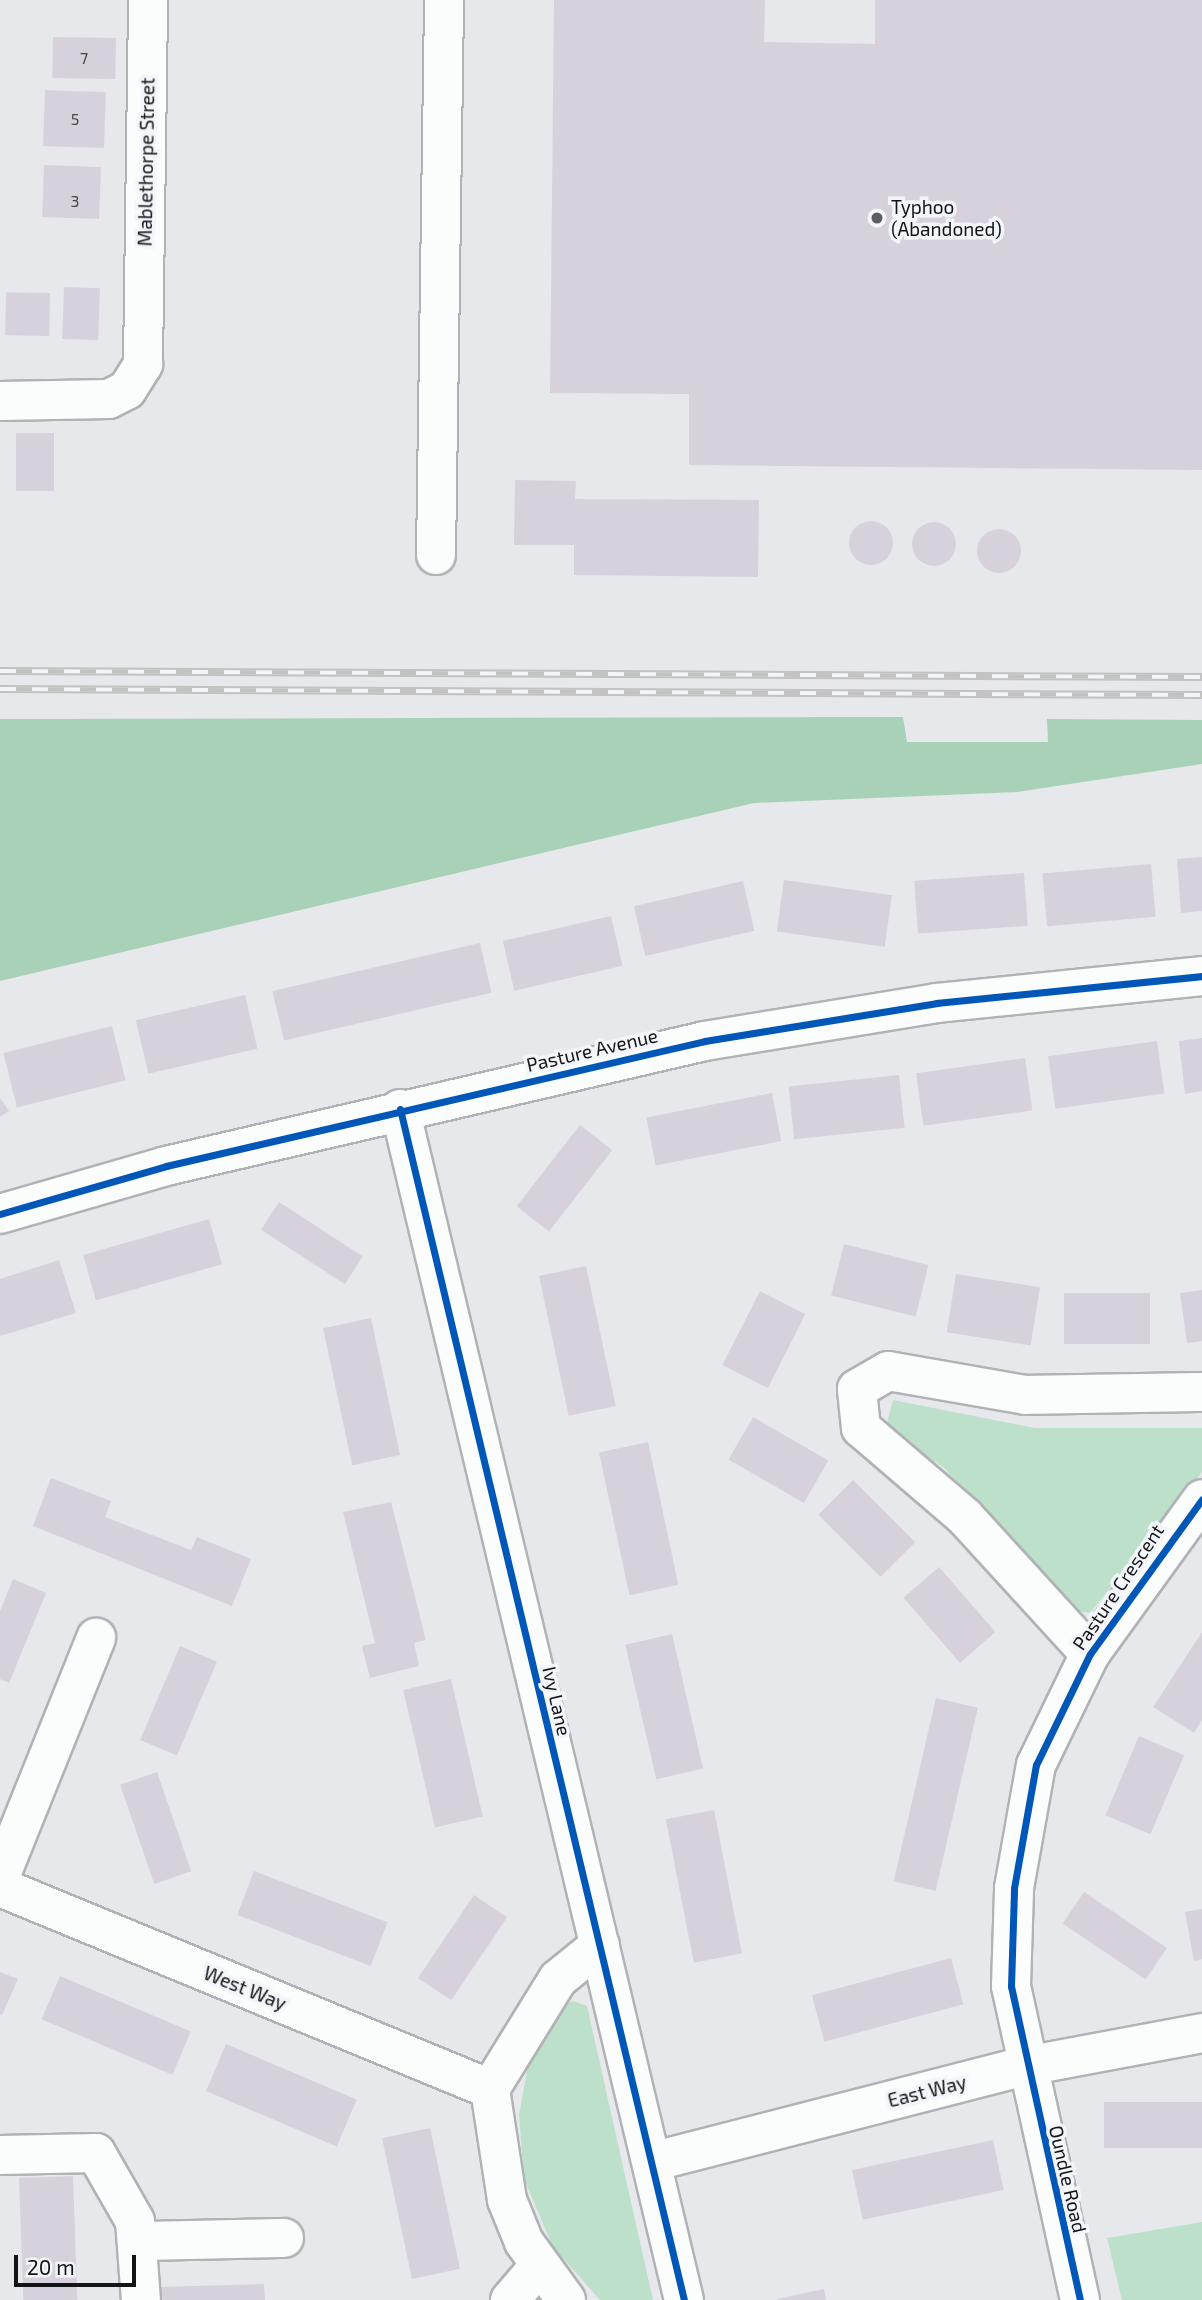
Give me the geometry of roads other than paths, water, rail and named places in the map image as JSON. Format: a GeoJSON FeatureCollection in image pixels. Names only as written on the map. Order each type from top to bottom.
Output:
{"type":"FeatureCollection","features":[{"type":"Feature","properties":{"kind":"street","name":"Mablethorpe Street"},"geometry":{"type":"LineString","coordinates":[[0,401],[109,399],[127,390],[143,364],[148,0]]}},
{"type":"Feature","properties":{"kind":"street"},"geometry":{"type":"LineString","coordinates":[[436,555],[444,0]]}},
{"type":"Feature","properties":{"kind":"street","name":"Pasture Avenue"},"geometry":{"type":"LineString","coordinates":[[0,1214],[400,1109],[733,1037],[937,1003],[1202,976]]}},
{"type":"Feature","properties":{"kind":"street","name":"Ivy Lane"},"geometry":{"type":"LineString","coordinates":[[400,1109],[600,1945],[655,2161],[684,2300]]}},
{"type":"Feature","properties":{"kind":"street","name":"Pasture Crescent"},"geometry":{"type":"LineString","coordinates":[[1090,1654],[965,1517],[861,1428],[857,1389],[888,1371],[1025,1395],[1202,1392]]}},
{"type":"Feature","properties":{"kind":"street","name":"Pasture Crescent"},"geometry":{"type":"LineString","coordinates":[[1026,2066],[1011,1986],[1014,1888],[1036,1765],[1090,1654],[1202,1499]]}},
{"type":"Feature","properties":{"kind":"street"},"geometry":{"type":"LineString","coordinates":[[0,1877],[96,1638]]}},
{"type":"Feature","properties":{"kind":"street","name":"West Way"},"geometry":{"type":"LineString","coordinates":[[0,1887],[491,2089]]}},
{"type":"Feature","properties":{"kind":"street"},"geometry":{"type":"LineString","coordinates":[[566,2300],[539,2266],[507,2200],[491,2089],[558,1979],[600,1945]]}},
{"type":"Feature","properties":{"kind":"street","name":"East Way"},"geometry":{"type":"LineString","coordinates":[[655,2161],[1026,2066],[1202,2033]]}},
{"type":"Feature","properties":{"kind":"street","name":"Oundle Road"},"geometry":{"type":"LineString","coordinates":[[1026,2066],[1080,2300]]}},
{"type":"Feature","properties":{"kind":"street"},"geometry":{"type":"LineString","coordinates":[[0,2155],[96,2153],[135,2221],[139,2241],[141,2300]]}},
{"type":"Feature","properties":{"kind":"street"},"geometry":{"type":"LineString","coordinates":[[139,2241],[284,2238]]}},
{"type":"Feature","properties":{"kind":"street"},"geometry":{"type":"LineString","coordinates":[[510,2300],[539,2266]]}},
{"type":"Feature","properties":{"kind":"railway"},"geometry":{"type":"LineString","coordinates":[[0,671],[1202,677]]}},
{"type":"Feature","properties":{"kind":"railway"},"geometry":{"type":"LineString","coordinates":[[0,689],[1202,695]]}},
{"type":"Feature","properties":{"kind":"place","name":"Typhoo (Abandoned)"},"geometry":{"type":"Point","coordinates":[877,218]}}]}
